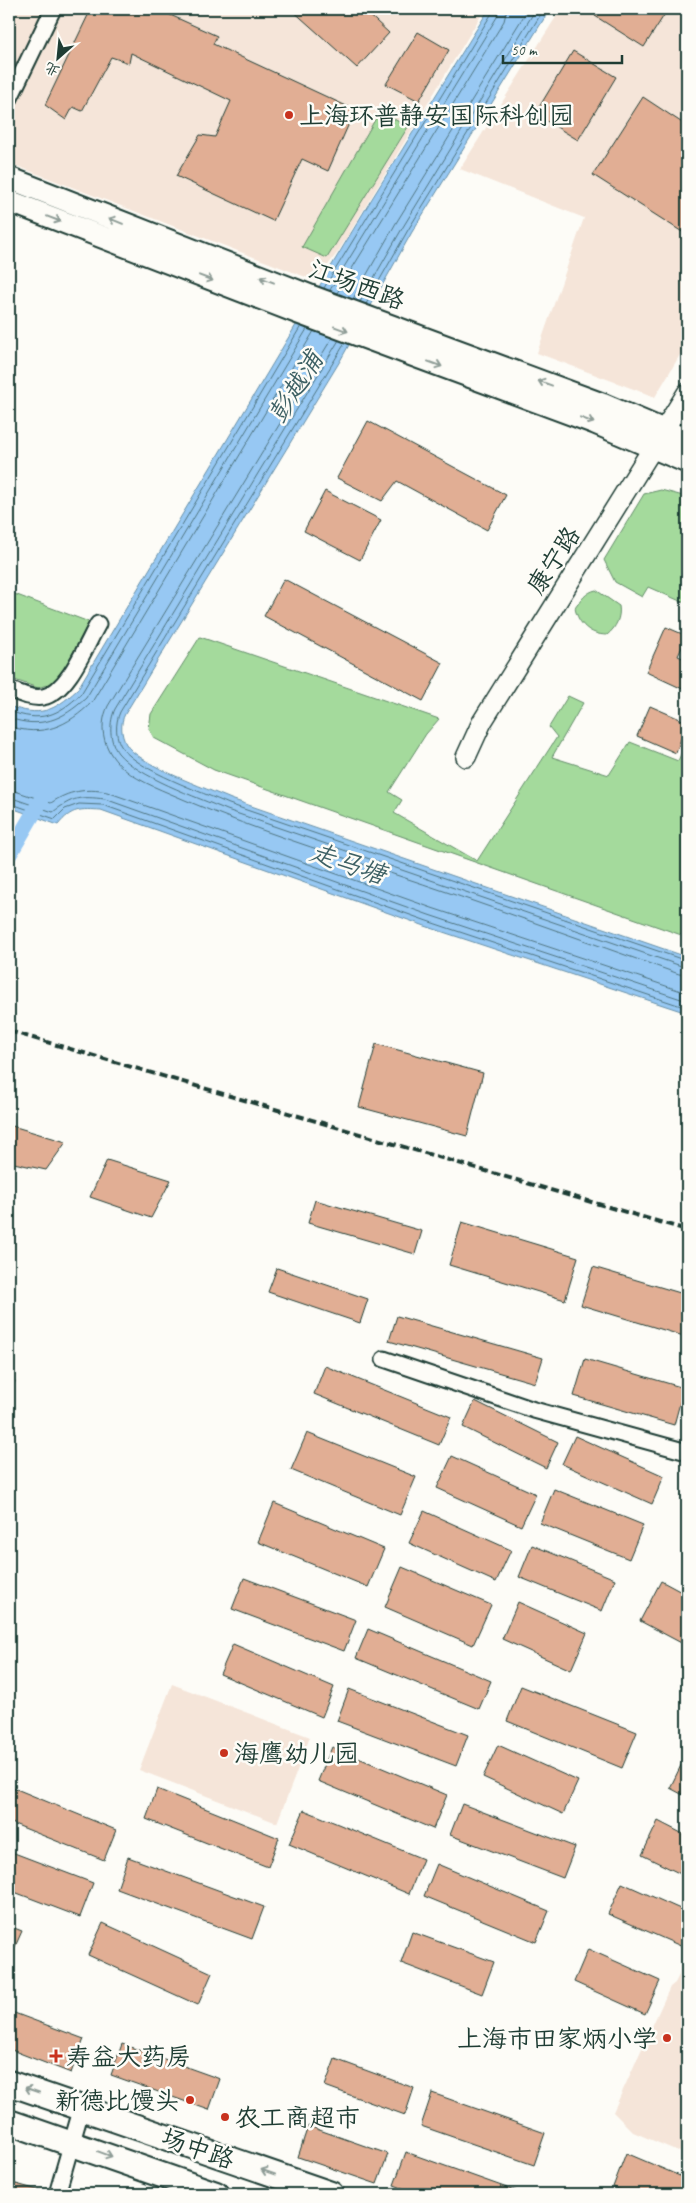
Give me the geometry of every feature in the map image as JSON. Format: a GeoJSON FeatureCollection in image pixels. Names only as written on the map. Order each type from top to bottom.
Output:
{"type":"FeatureCollection","features":[{"type":"Feature","properties":{"kind":"main road","name":"江场西路"},"geometry":{"type":"LineString","coordinates":[[9,178],[313,297],[395,338],[586,420],[659,439],[687,440]]}},
{"type":"Feature","properties":{"kind":"main road","name":"江场西路"},"geometry":{"type":"LineString","coordinates":[[9,201],[296,312],[395,338]]}},
{"type":"Feature","properties":{"kind":"main road","name":"江场西路"},"geometry":{"type":"LineString","coordinates":[[659,439],[687,462]]}},
{"type":"Feature","properties":{"kind":"main road","name":"场中路"},"geometry":{"type":"LineString","coordinates":[[9,2083],[331,2194]]}},
{"type":"Feature","properties":{"kind":"main road","name":"场中路"},"geometry":{"type":"LineString","coordinates":[[9,2122],[216,2194]]}},
{"type":"Feature","properties":{"kind":"street"},"geometry":{"type":"LineString","coordinates":[[9,100],[53,9]]}},
{"type":"Feature","properties":{"kind":"street","name":"康宁路"},"geometry":{"type":"LineString","coordinates":[[466,757],[482,722],[687,393]]}},
{"type":"Feature","properties":{"kind":"street"},"geometry":{"type":"LineString","coordinates":[[9,689],[31,697],[53,694],[65,682],[98,624]]}},
{"type":"Feature","properties":{"kind":"street"},"geometry":{"type":"LineString","coordinates":[[384,1359],[534,1410],[687,1452]]}},
{"type":"Feature","properties":{"kind":"street"},"geometry":{"type":"LineString","coordinates":[[56,2194],[82,2107]]}},
{"type":"Feature","properties":{"kind":"shaded area"},"geometry":{"type":"Polygon","coordinates":[[[9,9],[485,9],[338,252],[316,281],[9,163],[9,9]]]}},
{"type":"Feature","properties":{"kind":"shaded area"},"geometry":{"type":"Polygon","coordinates":[[[561,9],[687,9],[687,343],[655,397],[537,353],[584,218],[460,169],[561,9]]]}},
{"type":"Feature","properties":{"kind":"shaded area","name":"海鹰幼儿园"},"geometry":{"type":"Polygon","coordinates":[[[172,1684],[310,1737],[277,1823],[139,1770],[172,1684]]]}},
{"type":"Feature","properties":{"kind":"shaded area","name":"上海市田家炳小学"},"geometry":{"type":"Polygon","coordinates":[[[680,1973],[687,1974],[687,2155],[633,2132],[613,2112],[670,1987],[675,1983],[680,1973]]]}},
{"type":"Feature","properties":{"kind":"green space"},"geometry":{"type":"Polygon","coordinates":[[[380,111],[408,127],[327,258],[302,247],[380,111]]]}},
{"type":"Feature","properties":{"kind":"green space"},"geometry":{"type":"Polygon","coordinates":[[[661,490],[687,497],[687,604],[648,587],[642,597],[615,582],[604,560],[644,494],[661,490]]]}},
{"type":"Feature","properties":{"kind":"green space"},"geometry":{"type":"Polygon","coordinates":[[[596,590],[619,606],[617,622],[607,635],[595,633],[586,628],[579,619],[575,608],[587,594],[596,590]]]}},
{"type":"Feature","properties":{"kind":"green space"},"geometry":{"type":"Polygon","coordinates":[[[9,592],[89,622],[58,681],[38,688],[9,678],[9,592]]]}},
{"type":"Feature","properties":{"kind":"green space"},"geometry":{"type":"Polygon","coordinates":[[[200,637],[439,719],[426,734],[389,792],[402,800],[394,813],[477,861],[557,737],[549,727],[568,696],[583,703],[552,757],[609,775],[630,742],[678,761],[687,740],[687,937],[214,770],[154,738],[149,729],[151,714],[200,637]]]}},
{"type":"Feature","properties":{"kind":"water"},"geometry":{"type":"Polygon","coordinates":[[[489,9],[550,9],[412,232],[340,361],[125,714],[122,721],[122,733],[126,744],[144,760],[158,768],[231,799],[687,957],[687,1013],[425,926],[101,810],[77,811],[68,815],[58,825],[9,807],[9,706],[38,712],[53,708],[77,690],[368,205],[489,9]]]}},
{"type":"Feature","properties":{"kind":"building","name":"上海环普静安国际科创园"},"geometry":{"type":"Polygon","coordinates":[[[91,9],[157,9],[217,36],[213,44],[355,110],[328,171],[302,159],[273,221],[176,176],[200,135],[215,137],[231,101],[131,53],[129,63],[111,57],[82,111],[73,107],[66,120],[45,105],[91,9]]]}},
{"type":"Feature","properties":{"kind":"building"},"geometry":{"type":"Polygon","coordinates":[[[291,9],[363,9],[389,33],[357,68],[291,9]]]}},
{"type":"Feature","properties":{"kind":"building"},"geometry":{"type":"Polygon","coordinates":[[[600,9],[668,9],[644,47],[595,16],[600,9]]]}},
{"type":"Feature","properties":{"kind":"building"},"geometry":{"type":"Polygon","coordinates":[[[418,32],[449,50],[419,101],[386,84],[418,32]]]}},
{"type":"Feature","properties":{"kind":"building"},"geometry":{"type":"Polygon","coordinates":[[[573,51],[616,77],[578,140],[535,114],[573,51]]]}},
{"type":"Feature","properties":{"kind":"building"},"geometry":{"type":"Polygon","coordinates":[[[643,97],[687,126],[687,235],[593,175],[643,97]]]}},
{"type":"Feature","properties":{"kind":"building"},"geometry":{"type":"Polygon","coordinates":[[[368,421],[506,495],[487,530],[397,481],[382,501],[337,478],[368,421]]]}},
{"type":"Feature","properties":{"kind":"building"},"geometry":{"type":"Polygon","coordinates":[[[325,491],[381,520],[360,560],[304,531],[325,491]]]}},
{"type":"Feature","properties":{"kind":"building"},"geometry":{"type":"Polygon","coordinates":[[[284,579],[443,663],[423,701],[264,616],[284,579]]]}},
{"type":"Feature","properties":{"kind":"building"},"geometry":{"type":"Polygon","coordinates":[[[666,627],[687,636],[678,656],[687,660],[687,691],[646,672],[666,627]]]}},
{"type":"Feature","properties":{"kind":"building"},"geometry":{"type":"Polygon","coordinates":[[[650,706],[687,722],[676,753],[637,736],[650,706]]]}},
{"type":"Feature","properties":{"kind":"building"},"geometry":{"type":"Polygon","coordinates":[[[376,1044],[483,1073],[467,1136],[359,1107],[376,1044]]]}},
{"type":"Feature","properties":{"kind":"building"},"geometry":{"type":"Polygon","coordinates":[[[9,1125],[66,1142],[46,1170],[9,1162],[9,1125]]]}},
{"type":"Feature","properties":{"kind":"building"},"geometry":{"type":"Polygon","coordinates":[[[107,1160],[171,1180],[151,1218],[90,1197],[107,1160]]]}},
{"type":"Feature","properties":{"kind":"building"},"geometry":{"type":"Polygon","coordinates":[[[315,1200],[422,1231],[415,1254],[308,1223],[315,1200]]]}},
{"type":"Feature","properties":{"kind":"building"},"geometry":{"type":"Polygon","coordinates":[[[462,1222],[578,1257],[565,1300],[449,1265],[462,1222]]]}},
{"type":"Feature","properties":{"kind":"building"},"geometry":{"type":"Polygon","coordinates":[[[593,1267],[687,1295],[687,1337],[581,1305],[593,1267]]]}},
{"type":"Feature","properties":{"kind":"building"},"geometry":{"type":"Polygon","coordinates":[[[277,1268],[368,1299],[360,1323],[268,1292],[277,1268]]]}},
{"type":"Feature","properties":{"kind":"building"},"geometry":{"type":"Polygon","coordinates":[[[397,1316],[543,1358],[535,1383],[389,1341],[397,1316]]]}},
{"type":"Feature","properties":{"kind":"building"},"geometry":{"type":"Polygon","coordinates":[[[585,1359],[684,1388],[674,1425],[574,1396],[585,1359]]]}},
{"type":"Feature","properties":{"kind":"building"},"geometry":{"type":"Polygon","coordinates":[[[325,1366],[451,1417],[439,1445],[314,1394],[325,1366]]]}},
{"type":"Feature","properties":{"kind":"building"},"geometry":{"type":"Polygon","coordinates":[[[9,1379],[15,1381],[9,1395],[9,1379]]]}},
{"type":"Feature","properties":{"kind":"building"},"geometry":{"type":"Polygon","coordinates":[[[475,1401],[558,1442],[546,1468],[463,1427],[475,1401]]]}},
{"type":"Feature","properties":{"kind":"building"},"geometry":{"type":"Polygon","coordinates":[[[307,1433],[416,1477],[400,1515],[291,1470],[307,1433]]]}},
{"type":"Feature","properties":{"kind":"building"},"geometry":{"type":"Polygon","coordinates":[[[575,1436],[664,1476],[652,1504],[562,1464],[575,1436]]]}},
{"type":"Feature","properties":{"kind":"building"},"geometry":{"type":"Polygon","coordinates":[[[452,1456],[536,1494],[521,1526],[437,1488],[452,1456]]]}},
{"type":"Feature","properties":{"kind":"building"},"geometry":{"type":"Polygon","coordinates":[[[554,1489],[643,1525],[629,1559],[540,1523],[554,1489]]]}},
{"type":"Feature","properties":{"kind":"building"},"geometry":{"type":"Polygon","coordinates":[[[274,1503],[384,1549],[368,1587],[258,1542],[274,1503]]]}},
{"type":"Feature","properties":{"kind":"building"},"geometry":{"type":"Polygon","coordinates":[[[424,1511],[511,1550],[496,1582],[409,1543],[424,1511]]]}},
{"type":"Feature","properties":{"kind":"building"},"geometry":{"type":"Polygon","coordinates":[[[532,1545],[615,1579],[602,1611],[519,1577],[532,1545]]]}},
{"type":"Feature","properties":{"kind":"building"},"geometry":{"type":"Polygon","coordinates":[[[402,1567],[491,1605],[473,1645],[385,1607],[402,1567]]]}},
{"type":"Feature","properties":{"kind":"building"},"geometry":{"type":"Polygon","coordinates":[[[244,1578],[356,1620],[344,1651],[232,1609],[244,1578]]]}},
{"type":"Feature","properties":{"kind":"building"},"geometry":{"type":"Polygon","coordinates":[[[661,1581],[687,1595],[687,1646],[640,1621],[661,1581]]]}},
{"type":"Feature","properties":{"kind":"building"},"geometry":{"type":"Polygon","coordinates":[[[518,1602],[587,1633],[571,1670],[502,1639],[518,1602]]]}},
{"type":"Feature","properties":{"kind":"building"},"geometry":{"type":"Polygon","coordinates":[[[368,1629],[491,1681],[479,1709],[356,1658],[368,1629]]]}},
{"type":"Feature","properties":{"kind":"building"},"geometry":{"type":"Polygon","coordinates":[[[233,1644],[334,1687],[322,1717],[220,1674],[233,1644]]]}},
{"type":"Feature","properties":{"kind":"building"},"geometry":{"type":"Polygon","coordinates":[[[521,1686],[637,1732],[622,1768],[507,1721],[521,1686]]]}},
{"type":"Feature","properties":{"kind":"building"},"geometry":{"type":"Polygon","coordinates":[[[349,1689],[468,1735],[456,1766],[337,1721],[349,1689]]]}},
{"type":"Feature","properties":{"kind":"building"},"geometry":{"type":"Polygon","coordinates":[[[498,1745],[578,1781],[563,1814],[483,1777],[498,1745]]]}},
{"type":"Feature","properties":{"kind":"building"},"geometry":{"type":"Polygon","coordinates":[[[332,1747],[447,1795],[433,1829],[318,1781],[332,1747]]]}},
{"type":"Feature","properties":{"kind":"building"},"geometry":{"type":"Polygon","coordinates":[[[687,1753],[687,1797],[670,1788],[687,1753]]]}},
{"type":"Feature","properties":{"kind":"building"},"geometry":{"type":"Polygon","coordinates":[[[9,1786],[116,1830],[104,1860],[9,1822],[9,1786]]]}},
{"type":"Feature","properties":{"kind":"building"},"geometry":{"type":"Polygon","coordinates":[[[157,1789],[279,1838],[268,1867],[146,1819],[157,1789]]]}},
{"type":"Feature","properties":{"kind":"building"},"geometry":{"type":"Polygon","coordinates":[[[462,1804],[575,1847],[563,1878],[450,1835],[462,1804]]]}},
{"type":"Feature","properties":{"kind":"building"},"geometry":{"type":"Polygon","coordinates":[[[304,1810],[423,1859],[409,1894],[289,1844],[304,1810]]]}},
{"type":"Feature","properties":{"kind":"building"},"geometry":{"type":"Polygon","coordinates":[[[658,1821],[687,1836],[687,1877],[642,1855],[658,1821]]]}},
{"type":"Feature","properties":{"kind":"building"},"geometry":{"type":"Polygon","coordinates":[[[9,1851],[93,1883],[80,1917],[9,1890],[9,1851]]]}},
{"type":"Feature","properties":{"kind":"building"},"geometry":{"type":"Polygon","coordinates":[[[128,1857],[264,1907],[252,1939],[117,1889],[128,1857]]]}},
{"type":"Feature","properties":{"kind":"building"},"geometry":{"type":"Polygon","coordinates":[[[437,1864],[549,1911],[536,1942],[424,1896],[437,1864]]]}},
{"type":"Feature","properties":{"kind":"building"},"geometry":{"type":"Polygon","coordinates":[[[622,1883],[687,1912],[687,1937],[683,1947],[608,1914],[622,1883]]]}},
{"type":"Feature","properties":{"kind":"building"},"geometry":{"type":"Polygon","coordinates":[[[103,1923],[212,1973],[198,2005],[88,1955],[103,1923]]]}},
{"type":"Feature","properties":{"kind":"building"},"geometry":{"type":"Polygon","coordinates":[[[9,1926],[22,1931],[10,1958],[9,1957],[9,1926]]]}},
{"type":"Feature","properties":{"kind":"building"},"geometry":{"type":"Polygon","coordinates":[[[412,1932],[494,1962],[482,1994],[401,1963],[412,1932]]]}},
{"type":"Feature","properties":{"kind":"building"},"geometry":{"type":"Polygon","coordinates":[[[588,1949],[660,1981],[645,2014],[574,1982],[588,1949]]]}},
{"type":"Feature","properties":{"kind":"building"},"geometry":{"type":"Polygon","coordinates":[[[9,2011],[84,2039],[71,2073],[9,2049],[9,2011]]]}},
{"type":"Feature","properties":{"kind":"building"},"geometry":{"type":"Polygon","coordinates":[[[122,2044],[220,2079],[209,2110],[111,2075],[122,2044]]]}},
{"type":"Feature","properties":{"kind":"building"},"geometry":{"type":"Polygon","coordinates":[[[335,2059],[414,2088],[405,2115],[325,2086],[335,2059]]]}},
{"type":"Feature","properties":{"kind":"building"},"geometry":{"type":"Polygon","coordinates":[[[432,2093],[545,2133],[534,2165],[421,2126],[432,2093]]]}},
{"type":"Feature","properties":{"kind":"building"},"geometry":{"type":"Polygon","coordinates":[[[308,2126],[388,2154],[377,2184],[298,2157],[308,2126]]]}},
{"type":"Feature","properties":{"kind":"building"},"geometry":{"type":"Polygon","coordinates":[[[406,2152],[524,2194],[419,2194],[394,2185],[406,2152]]]}},
{"type":"Feature","properties":{"kind":"building"},"geometry":{"type":"Polygon","coordinates":[[[626,2153],[687,2179],[687,2194],[631,2194],[613,2187],[626,2153]]]}},
{"type":"Feature","properties":{"kind":"building"},"geometry":{"type":"Polygon","coordinates":[[[9,2182],[38,2190],[36,2194],[9,2194],[9,2182]]]}},
{"type":"Feature","properties":{"kind":"waterway"},"geometry":{"type":"LineString","coordinates":[[9,855],[43,797]]}},
{"type":"Feature","properties":{"kind":"railway"},"geometry":{"type":"LineString","coordinates":[[9,1031],[687,1230]]}},
{"type":"Feature","properties":{"kind":"place","name":"上海环普静安国际科创园"},"geometry":{"type":"Point","coordinates":[289,115]}},
{"type":"Feature","properties":{"kind":"place","name":"海鹰幼儿园"},"geometry":{"type":"Point","coordinates":[224,1753]}},
{"type":"Feature","properties":{"kind":"place","name":"上海市田家炳小学"},"geometry":{"type":"Point","coordinates":[667,2038]}},
{"type":"Feature","properties":{"kind":"place","name":"寿益大药房"},"geometry":{"type":"Point","coordinates":[56,2056]}},
{"type":"Feature","properties":{"kind":"place","name":"新德比馒头"},"geometry":{"type":"Point","coordinates":[190,2100]}},
{"type":"Feature","properties":{"kind":"place","name":"农工商超市"},"geometry":{"type":"Point","coordinates":[225,2117]}},
{"type":"Feature","properties":{"kind":"water label","name":"彭越浦"},"geometry":{"type":"Point","coordinates":[295,387]}},
{"type":"Feature","properties":{"kind":"water label","name":"走马塘"},"geometry":{"type":"Point","coordinates":[348,863]}}]}
